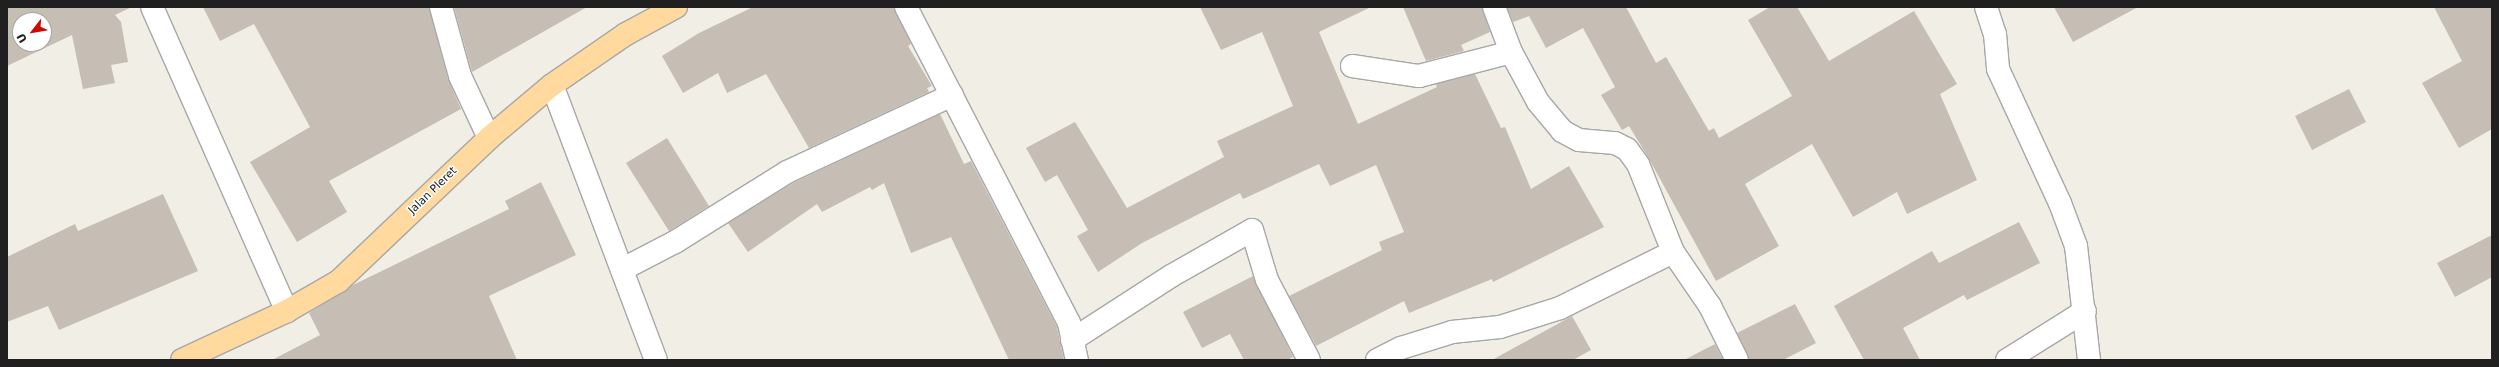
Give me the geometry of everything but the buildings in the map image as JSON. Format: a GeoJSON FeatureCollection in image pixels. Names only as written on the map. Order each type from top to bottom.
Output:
{"type":"FeatureCollection","features":[{"type":"Feature","properties":{"kind":"main road","name":"Jalan Pleret"},"geometry":{"type":"LineString","coordinates":[[182,360],[287,312],[339,281],[489,138],[552,85],[626,34],[676,7]]}},
{"type":"Feature","properties":{"kind":"street"},"geometry":{"type":"LineString","coordinates":[[152,7],[287,312]]}},
{"type":"Feature","properties":{"kind":"street"},"geometry":{"type":"LineString","coordinates":[[441,7],[460,76],[489,138]]}},
{"type":"Feature","properties":{"kind":"street"},"geometry":{"type":"LineString","coordinates":[[906,7],[1069,323],[1075,350],[1171,276],[1252,230],[1267,280],[1309,360]]}},
{"type":"Feature","properties":{"kind":"street"},"geometry":{"type":"LineString","coordinates":[[1494,7],[1511,52],[1538,102],[1562,132],[1579,140],[1615,143],[1627,149],[1657,206],[1672,252],[1710,306],[1737,360]]}},
{"type":"Feature","properties":{"kind":"street"},"geometry":{"type":"LineString","coordinates":[[1986,7],[1995,34],[1998,69],[2060,203],[2076,246],[2089,360]]}},
{"type":"Feature","properties":{"kind":"street"},"geometry":{"type":"LineString","coordinates":[[1352,66],[1419,76],[1511,52]]}},
{"type":"Feature","properties":{"kind":"street"},"geometry":{"type":"LineString","coordinates":[[552,85],[623,268],[656,360]]}},
{"type":"Feature","properties":{"kind":"street"},"geometry":{"type":"LineString","coordinates":[[623,268],[675,242],[787,172],[952,95]]}},
{"type":"Feature","properties":{"kind":"street"},"geometry":{"type":"LineString","coordinates":[[1377,360],[1400,348],[1452,332],[1500,327],[1560,308],[1672,252]]}},
{"type":"Feature","properties":{"kind":"street"},"geometry":{"type":"LineString","coordinates":[[2007,360],[2084,311]]}}]}
